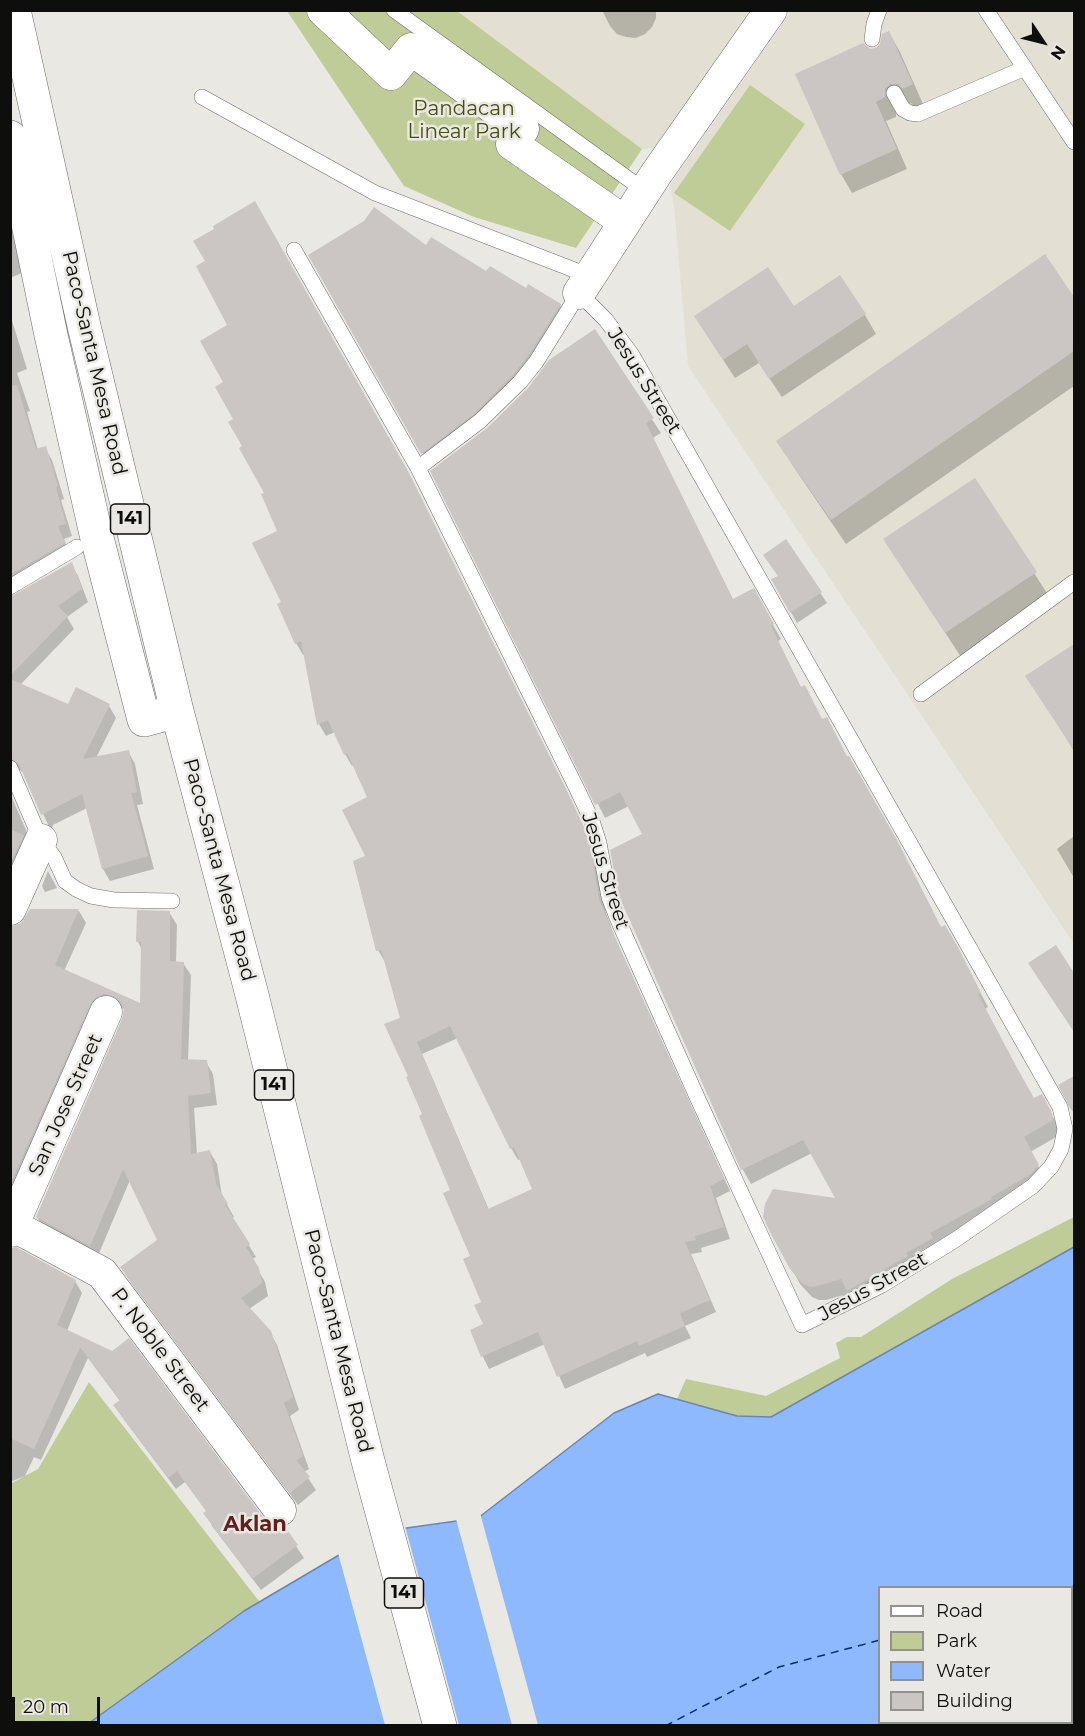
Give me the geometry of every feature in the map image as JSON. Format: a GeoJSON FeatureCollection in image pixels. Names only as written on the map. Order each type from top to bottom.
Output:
{"type":"FeatureCollection","features":[{"type":"Feature","properties":{"kind":"main road","name":"Paco-Santa Mesa Road"},"geometry":{"type":"LineString","coordinates":[[14,10],[84,326],[177,711],[251,991],[369,1461],[440,1725]]}},
{"type":"Feature","properties":{"kind":"main road","name":"Paco-Santa Mesa Road"},"geometry":{"type":"LineString","coordinates":[[10,137],[93,522],[144,720],[177,711]]}},
{"type":"Feature","properties":{"kind":"street"},"geometry":{"type":"LineString","coordinates":[[323,10],[391,74],[411,49],[523,129],[512,144],[625,222]]}},
{"type":"Feature","properties":{"kind":"street"},"geometry":{"type":"LineString","coordinates":[[584,285],[645,191],[771,10]]}},
{"type":"Feature","properties":{"kind":"street"},"geometry":{"type":"LineString","coordinates":[[10,909],[41,840]]}},
{"type":"Feature","properties":{"kind":"street","name":"San Jose Street"},"geometry":{"type":"LineString","coordinates":[[11,1227],[106,1012]]}},
{"type":"Feature","properties":{"kind":"street","name":"P. Noble Street"},"geometry":{"type":"LineString","coordinates":[[11,1227],[102,1273],[280,1510]]}},
{"type":"Feature","properties":{"kind":"lane"},"geometry":{"type":"LineString","coordinates":[[394,10],[645,191]]}},
{"type":"Feature","properties":{"kind":"lane"},"geometry":{"type":"LineString","coordinates":[[872,39],[879,10]]}},
{"type":"Feature","properties":{"kind":"lane"},"geometry":{"type":"LineString","coordinates":[[986,10],[1074,142]]}},
{"type":"Feature","properties":{"kind":"lane"},"geometry":{"type":"LineString","coordinates":[[894,93],[903,109],[918,114],[1025,68]]}},
{"type":"Feature","properties":{"kind":"lane"},"geometry":{"type":"LineString","coordinates":[[202,97],[375,193],[584,285],[561,324],[520,382],[480,421],[418,468],[294,250]]}},
{"type":"Feature","properties":{"kind":"lane","name":"Jesus Street"},"geometry":{"type":"LineString","coordinates":[[418,468],[592,821],[599,843],[609,897],[618,920],[802,1325],[882,1285],[1003,1209],[1034,1186],[1051,1167],[1061,1149],[1065,1129],[1060,1107],[632,355],[584,285]]}},
{"type":"Feature","properties":{"kind":"lane"},"geometry":{"type":"LineString","coordinates":[[10,587],[77,547]]}},
{"type":"Feature","properties":{"kind":"lane"},"geometry":{"type":"LineString","coordinates":[[921,694],[1074,582]]}},
{"type":"Feature","properties":{"kind":"lane"},"geometry":{"type":"LineString","coordinates":[[10,768],[41,840],[54,857],[65,881],[91,896],[114,900],[172,901]]}},
{"type":"Feature","properties":{"kind":"shaded area"},"geometry":{"type":"Polygon","coordinates":[[[457,11],[750,11],[656,148],[642,149],[457,11]]]}},
{"type":"Feature","properties":{"kind":"shaded area"},"geometry":{"type":"Polygon","coordinates":[[[791,11],[1074,11],[1074,944],[688,366],[674,206],[670,185],[791,11]]]}},
{"type":"Feature","properties":{"kind":"green space","name":"Pandacan Linear Park"},"geometry":{"type":"Polygon","coordinates":[[[287,11],[457,11],[642,149],[576,248],[474,217],[404,186],[287,11]]]}},
{"type":"Feature","properties":{"kind":"green space"},"geometry":{"type":"Polygon","coordinates":[[[750,85],[805,124],[730,231],[674,193],[750,85]]]}},
{"type":"Feature","properties":{"kind":"green space"},"geometry":{"type":"Polygon","coordinates":[[[1074,1217],[1074,1247],[771,1417],[737,1416],[677,1399],[686,1379],[766,1396],[840,1358],[836,1343],[847,1337],[861,1337],[952,1279],[1074,1217]]]}},
{"type":"Feature","properties":{"kind":"green space"},"geometry":{"type":"Polygon","coordinates":[[[89,1382],[262,1605],[93,1725],[11,1725],[10,1484],[38,1469],[89,1382]]]}},
{"type":"Feature","properties":{"kind":"water"},"geometry":{"type":"Polygon","coordinates":[[[1074,1247],[1074,1725],[85,1726],[244,1611],[378,1532],[478,1518],[614,1413],[658,1394],[737,1416],[771,1417],[1074,1247]]]}},
{"type":"Feature","properties":{"kind":"pier"},"geometry":{"type":"Polygon","coordinates":[[[480,1513],[538,1725],[512,1725],[456,1519],[477,1516],[480,1513]]]}},
{"type":"Feature","properties":{"kind":"pier"},"geometry":{"type":"Polygon","coordinates":[[[405,1526],[459,1725],[385,1725],[338,1553],[377,1530],[405,1526]]]}},
{"type":"Feature","properties":{"kind":"building"},"geometry":{"type":"Polygon","coordinates":[[[889,31],[913,84],[903,89],[898,84],[890,84],[885,89],[885,97],[876,102],[897,149],[840,175],[795,74],[863,43],[870,49],[876,48],[880,44],[882,34],[889,31]]]}},
{"type":"Feature","properties":{"kind":"building"},"geometry":{"type":"Polygon","coordinates":[[[255,201],[409,473],[583,825],[590,845],[599,899],[724,1179],[710,1186],[724,1227],[695,1236],[696,1240],[685,1242],[710,1300],[680,1313],[685,1326],[639,1346],[637,1341],[557,1377],[538,1332],[481,1357],[470,1330],[483,1324],[474,1305],[481,1302],[463,1259],[470,1256],[443,1193],[450,1190],[419,1116],[422,1114],[406,1077],[408,1076],[384,1024],[400,1018],[381,950],[376,951],[353,861],[365,856],[342,810],[367,797],[347,753],[344,755],[328,720],[317,725],[301,641],[295,644],[277,604],[281,602],[252,543],[277,531],[261,494],[264,493],[239,448],[242,446],[228,422],[233,419],[215,387],[223,382],[200,341],[227,325],[196,266],[205,261],[193,241],[214,229],[213,226],[255,201]],[[450,1026],[417,1042],[488,1209],[532,1189],[514,1147],[510,1149],[450,1026]]]}},
{"type":"Feature","properties":{"kind":"building"},"geometry":{"type":"Polygon","coordinates":[[[374,207],[426,245],[431,237],[486,271],[490,266],[526,288],[528,284],[561,304],[513,375],[474,414],[421,454],[308,255],[364,221],[374,207]]]}},
{"type":"Feature","properties":{"kind":"building"},"geometry":{"type":"Polygon","coordinates":[[[1045,254],[1074,297],[1074,351],[831,520],[776,441],[1045,254]]]}},
{"type":"Feature","properties":{"kind":"building"},"geometry":{"type":"Polygon","coordinates":[[[768,267],[794,306],[840,275],[866,314],[769,379],[747,344],[723,360],[694,316],[768,267]]]}},
{"type":"Feature","properties":{"kind":"building"},"geometry":{"type":"Polygon","coordinates":[[[595,329],[654,418],[646,423],[733,599],[754,588],[774,624],[771,626],[801,687],[805,685],[822,719],[827,717],[847,756],[897,840],[941,927],[945,925],[958,947],[981,993],[978,994],[1034,1098],[1042,1094],[1051,1111],[1053,1120],[1024,1137],[1039,1165],[1031,1174],[991,1197],[992,1199],[930,1233],[933,1238],[906,1253],[908,1256],[847,1291],[841,1279],[810,1287],[802,1283],[790,1269],[771,1234],[763,1217],[765,1204],[773,1189],[835,1198],[803,1140],[741,1170],[618,894],[610,850],[642,834],[620,792],[595,805],[430,471],[487,428],[528,388],[549,360],[595,329]]]}},
{"type":"Feature","properties":{"kind":"building"},"geometry":{"type":"Polygon","coordinates":[[[17,385],[36,449],[46,446],[66,524],[58,526],[65,543],[10,575],[10,386],[17,385]]]}},
{"type":"Feature","properties":{"kind":"building"},"geometry":{"type":"Polygon","coordinates":[[[975,478],[1037,572],[945,633],[883,539],[975,478]]]}},
{"type":"Feature","properties":{"kind":"building"},"geometry":{"type":"Polygon","coordinates":[[[786,539],[822,592],[790,613],[771,579],[778,576],[763,555],[786,539]]]}},
{"type":"Feature","properties":{"kind":"building"},"geometry":{"type":"Polygon","coordinates":[[[72,562],[82,589],[58,606],[68,616],[10,676],[10,597],[72,562]]]}},
{"type":"Feature","properties":{"kind":"building"},"geometry":{"type":"Polygon","coordinates":[[[1074,644],[1074,750],[1025,676],[1074,644]]]}},
{"type":"Feature","properties":{"kind":"building"},"geometry":{"type":"Polygon","coordinates":[[[10,679],[68,704],[76,687],[110,704],[83,759],[129,750],[137,792],[131,793],[148,856],[102,869],[82,794],[41,815],[19,764],[10,758],[10,679]]]}},
{"type":"Feature","properties":{"kind":"building"},"geometry":{"type":"Polygon","coordinates":[[[10,829],[24,835],[10,864],[10,829]]]}},
{"type":"Feature","properties":{"kind":"building"},"geometry":{"type":"Polygon","coordinates":[[[30,909],[79,909],[55,965],[140,1003],[141,942],[136,942],[137,910],[170,911],[170,961],[184,962],[181,1059],[207,1060],[211,1093],[188,1096],[191,1154],[210,1150],[216,1184],[228,1204],[225,1205],[250,1244],[246,1247],[259,1268],[262,1283],[241,1298],[271,1331],[293,1397],[284,1403],[303,1456],[296,1460],[310,1477],[290,1493],[120,1267],[157,1240],[123,1169],[90,1246],[36,1217],[122,1019],[124,1009],[121,1002],[114,996],[103,994],[95,998],[90,1005],[10,1185],[10,927],[21,923],[30,909]]]}},
{"type":"Feature","properties":{"kind":"building"},"geometry":{"type":"Polygon","coordinates":[[[1056,945],[1074,973],[1074,1032],[1028,963],[1056,945]]]}},
{"type":"Feature","properties":{"kind":"building"},"geometry":{"type":"Polygon","coordinates":[[[1074,1076],[1074,1108],[1071,1110],[1058,1085],[1074,1076]]]}},
{"type":"Feature","properties":{"kind":"building"},"geometry":{"type":"Polygon","coordinates":[[[16,1247],[76,1280],[57,1325],[112,1351],[129,1338],[266,1521],[274,1527],[285,1527],[298,1545],[252,1579],[203,1513],[206,1511],[177,1471],[168,1478],[113,1405],[120,1400],[80,1347],[34,1449],[10,1438],[10,1249],[16,1247]]]}},
{"type":"Feature","properties":{"kind":"ferry route"},"geometry":{"type":"LineString","coordinates":[[665,1726],[779,1667],[878,1641]]}},
{"type":"Feature","properties":{"kind":"district","name":"Aklan"},"geometry":{"type":"Point","coordinates":[255,1525]}}]}
